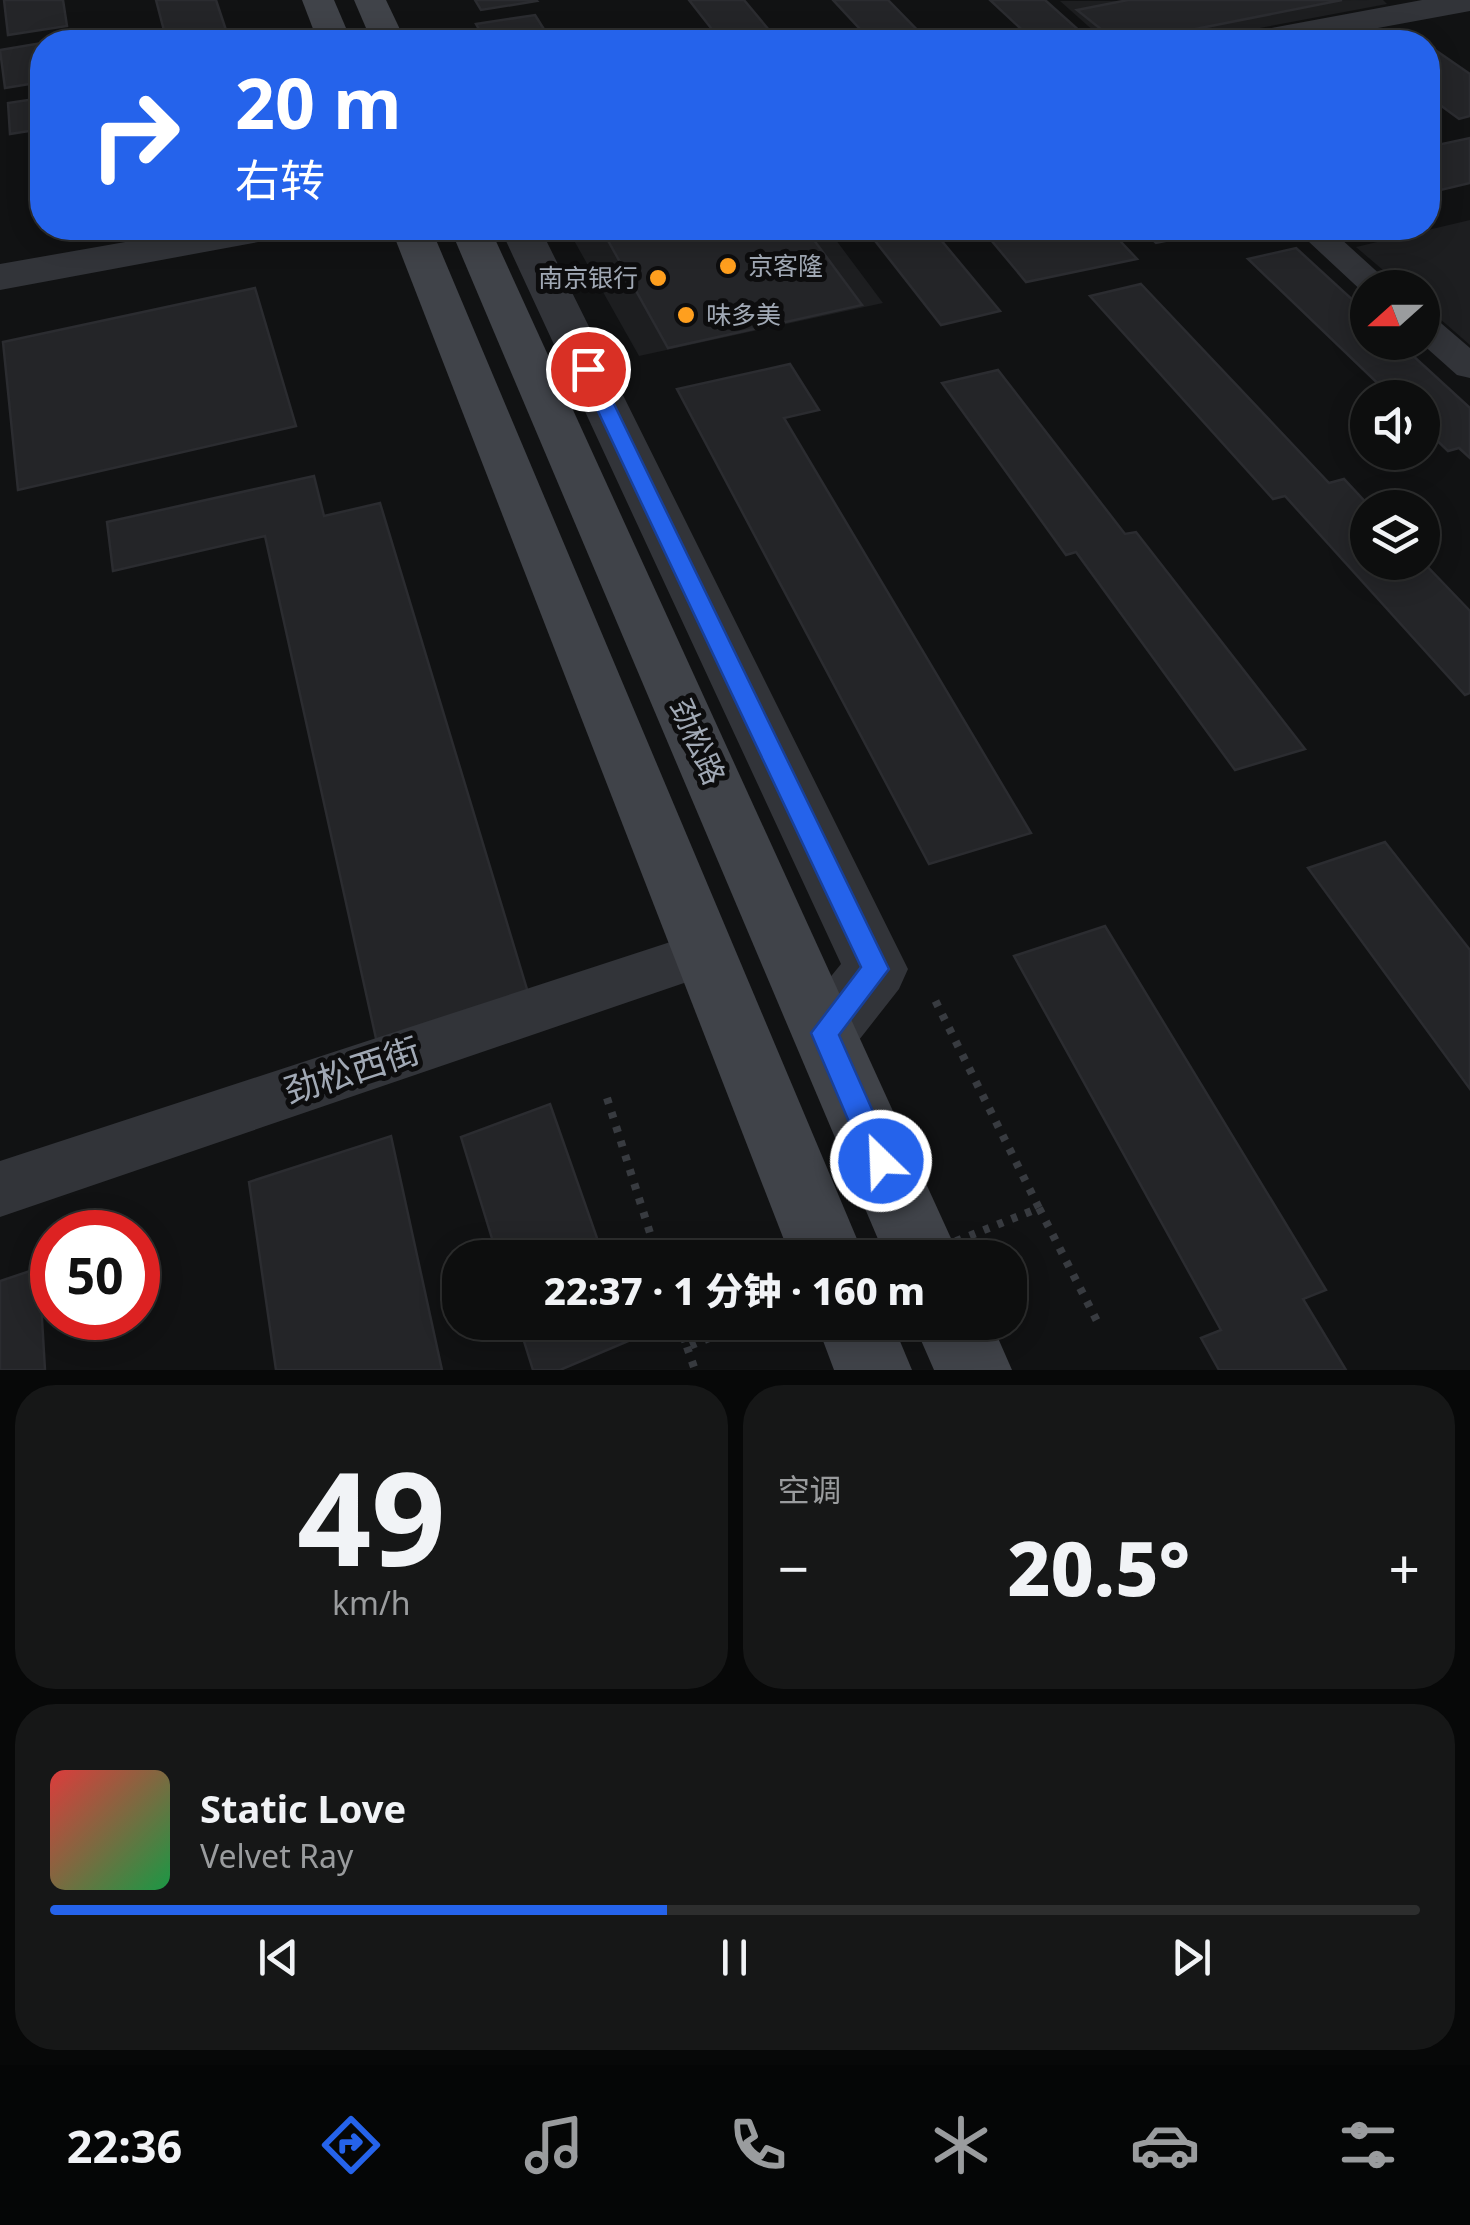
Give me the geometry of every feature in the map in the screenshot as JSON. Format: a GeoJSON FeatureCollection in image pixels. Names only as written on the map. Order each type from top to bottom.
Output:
{"type":"FeatureCollection","features":[{"type":"Feature","properties":{"kind":"main road"},"geometry":{"type":"LineString","coordinates":[[318,0],[331,30]]}},
{"type":"Feature","properties":{"kind":"main road"},"geometry":{"type":"LineString","coordinates":[[370,0],[384,30]]}},
{"type":"Feature","properties":{"kind":"main road"},"geometry":{"type":"LineString","coordinates":[[416,240],[821,1240]]}},
{"type":"Feature","properties":{"kind":"main road","name":"劲松路"},"geometry":{"type":"LineString","coordinates":[[475,240],[914,1240]]}},
{"type":"Feature","properties":{"kind":"main road"},"geometry":{"type":"LineString","coordinates":[[861,1340],[873,1370]]}},
{"type":"Feature","properties":{"kind":"main road"},"geometry":{"type":"LineString","coordinates":[[959,1340],[973,1370]]}},
{"type":"Feature","properties":{"kind":"street"},"geometry":{"type":"LineString","coordinates":[[1314,30],[1470,1]]}},
{"type":"Feature","properties":{"kind":"street"},"geometry":{"type":"LineString","coordinates":[[0,277],[203,240]]}},
{"type":"Feature","properties":{"kind":"street"},"geometry":{"type":"LineString","coordinates":[[526,240],[876,969],[825,1033]]}},
{"type":"Feature","properties":{"kind":"street"},"geometry":{"type":"LineString","coordinates":[[1324,240],[1358,270]]}},
{"type":"Feature","properties":{"kind":"street"},"geometry":{"type":"LineString","coordinates":[[1440,341],[1470,367]]}},
{"type":"Feature","properties":{"kind":"street","name":"劲松西街"},"geometry":{"type":"LineString","coordinates":[[0,1189],[704,954]]}},
{"type":"Feature","properties":{"kind":"path"},"geometry":{"type":"LineString","coordinates":[[933,996],[1098,1322]]}},
{"type":"Feature","properties":{"kind":"path"},"geometry":{"type":"LineString","coordinates":[[607,1098],[652,1240]]}},
{"type":"Feature","properties":{"kind":"path"},"geometry":{"type":"LineString","coordinates":[[959,1240],[1039,1208]]}},
{"type":"Feature","properties":{"kind":"path"},"geometry":{"type":"LineString","coordinates":[[685,1340],[695,1370]]}},
{"type":"Feature","properties":{"kind":"path"},"geometry":{"type":"LineString","coordinates":[[687,1347],[704,1340]]}},
{"type":"Feature","properties":{"kind":"shaded area"},"geometry":{"type":"Polygon","coordinates":[[[1383,0],[1387,4],[1249,30],[1093,30],[1060,1],[1383,0]]]}},
{"type":"Feature","properties":{"kind":"shaded area"},"geometry":{"type":"Polygon","coordinates":[[[1470,220],[1470,345],[1440,319],[1440,270],[1383,270],[1356,247],[1386,240],[1440,240],[1440,227],[1470,220]]]}},
{"type":"Feature","properties":{"kind":"shaded area","name":"京客隆"},"geometry":{"type":"Polygon","coordinates":[[[574,240],[836,240],[883,303],[639,356],[574,240]]]}},
{"type":"Feature","properties":{"kind":"building"},"geometry":{"type":"Polygon","coordinates":[[[4,0],[63,0],[67,26],[8,35],[4,0]]]}},
{"type":"Feature","properties":{"kind":"building"},"geometry":{"type":"Polygon","coordinates":[[[156,0],[216,0],[226,30],[164,30],[156,0]]]}},
{"type":"Feature","properties":{"kind":"building"},"geometry":{"type":"Polygon","coordinates":[[[475,0],[536,0],[537,1],[481,10],[475,0]]]}},
{"type":"Feature","properties":{"kind":"building"},"geometry":{"type":"Polygon","coordinates":[[[689,0],[744,0],[769,30],[713,30],[689,0]]]}},
{"type":"Feature","properties":{"kind":"building"},"geometry":{"type":"Polygon","coordinates":[[[833,0],[888,0],[917,30],[861,30],[833,0]]]}},
{"type":"Feature","properties":{"kind":"building"},"geometry":{"type":"Polygon","coordinates":[[[990,0],[1045,0],[1079,30],[1022,30],[990,0]]]}},
{"type":"Feature","properties":{"kind":"building"},"geometry":{"type":"Polygon","coordinates":[[[1128,0],[1342,0],[1191,30],[1102,30],[1077,10],[1128,0]]]}},
{"type":"Feature","properties":{"kind":"building"},"geometry":{"type":"Polygon","coordinates":[[[535,15],[544,30],[479,30],[476,24],[535,15]]]}},
{"type":"Feature","properties":{"kind":"building"},"geometry":{"type":"Polygon","coordinates":[[[30,45],[30,84],[5,88],[0,50],[30,45]]]}},
{"type":"Feature","properties":{"kind":"building"},"geometry":{"type":"Polygon","coordinates":[[[1440,53],[1470,74],[1470,116],[1459,119],[1440,105],[1440,53]]]}},
{"type":"Feature","properties":{"kind":"building"},"geometry":{"type":"Polygon","coordinates":[[[30,100],[30,131],[10,134],[8,103],[30,100]]]}},
{"type":"Feature","properties":{"kind":"building"},"geometry":{"type":"Polygon","coordinates":[[[1470,138],[1470,183],[1440,190],[1440,144],[1470,138]]]}},
{"type":"Feature","properties":{"kind":"building","name":"京客隆"},"geometry":{"type":"Polygon","coordinates":[[[608,240],[814,240],[862,305],[668,348],[608,240]]]}},
{"type":"Feature","properties":{"kind":"building"},"geometry":{"type":"Polygon","coordinates":[[[874,240],[941,240],[1000,311],[941,325],[874,240]]]}},
{"type":"Feature","properties":{"kind":"building"},"geometry":{"type":"Polygon","coordinates":[[[991,240],[1119,240],[1137,259],[1026,282],[991,240]]]}},
{"type":"Feature","properties":{"kind":"building"},"geometry":{"type":"Polygon","coordinates":[[[1296,248],[1350,298],[1350,357],[1248,259],[1296,248]]]}},
{"type":"Feature","properties":{"kind":"building"},"geometry":{"type":"Polygon","coordinates":[[[1141,284],[1329,483],[1344,479],[1354,490],[1350,490],[1350,568],[1285,496],[1273,499],[1090,296],[1141,284]]]}},
{"type":"Feature","properties":{"kind":"building"},"geometry":{"type":"Polygon","coordinates":[[[255,288],[296,426],[18,490],[3,342],[255,288]]]}},
{"type":"Feature","properties":{"kind":"building"},"geometry":{"type":"Polygon","coordinates":[[[1353,360],[1418,360],[1439,380],[1374,380],[1353,360]]]}},
{"type":"Feature","properties":{"kind":"building"},"geometry":{"type":"Polygon","coordinates":[[[790,364],[819,410],[784,418],[1031,833],[929,864],[677,389],[790,364]]]}},
{"type":"Feature","properties":{"kind":"building"},"geometry":{"type":"Polygon","coordinates":[[[998,370],[1125,534],[1136,532],[1305,749],[1235,770],[1076,552],[1066,555],[942,383],[998,370]]]}},
{"type":"Feature","properties":{"kind":"building"},"geometry":{"type":"Polygon","coordinates":[[[1440,380],[1470,408],[1470,458],[1459,448],[1448,451],[1440,443],[1440,380]]]}},
{"type":"Feature","properties":{"kind":"building"},"geometry":{"type":"Polygon","coordinates":[[[314,476],[324,516],[380,503],[529,996],[377,1043],[265,536],[113,571],[107,522],[314,476]]]}},
{"type":"Feature","properties":{"kind":"building"},"geometry":{"type":"Polygon","coordinates":[[[1361,580],[1440,580],[1470,611],[1470,693],[1465,695],[1361,580]]]}},
{"type":"Feature","properties":{"kind":"building"},"geometry":{"type":"Polygon","coordinates":[[[1385,842],[1470,950],[1470,1089],[1308,868],[1385,842]]]}},
{"type":"Feature","properties":{"kind":"building"},"geometry":{"type":"Polygon","coordinates":[[[1105,926],[1326,1290],[1303,1299],[1346,1370],[1219,1370],[1201,1338],[1221,1330],[1014,956],[1105,926]]]}},
{"type":"Feature","properties":{"kind":"building"},"geometry":{"type":"Polygon","coordinates":[[[550,1104],[598,1240],[492,1240],[461,1137],[550,1104]]]}},
{"type":"Feature","properties":{"kind":"building"},"geometry":{"type":"Polygon","coordinates":[[[391,1136],[442,1370],[276,1370],[249,1182],[391,1136]]]}},
{"type":"Feature","properties":{"kind":"building"},"geometry":{"type":"Polygon","coordinates":[[[30,1271],[30,1340],[43,1340],[45,1370],[0,1370],[0,1281],[30,1271]]]}},
{"type":"Feature","properties":{"kind":"building"},"geometry":{"type":"Polygon","coordinates":[[[524,1340],[631,1340],[560,1370],[533,1370],[524,1340]]]}},
{"type":"Feature","properties":{"kind":"place","name":"京客隆"},"geometry":{"type":"Point","coordinates":[728,266]}},
{"type":"Feature","properties":{"kind":"place","name":"南京银行"},"geometry":{"type":"Point","coordinates":[658,278]}},
{"type":"Feature","properties":{"kind":"place","name":"味多美"},"geometry":{"type":"Point","coordinates":[686,315]}},
{"type":"Feature","properties":{"kind":"route"},"geometry":{"type":"LineString","coordinates":[[588,369],[876,969],[825,1033],[881,1161]]}}]}
